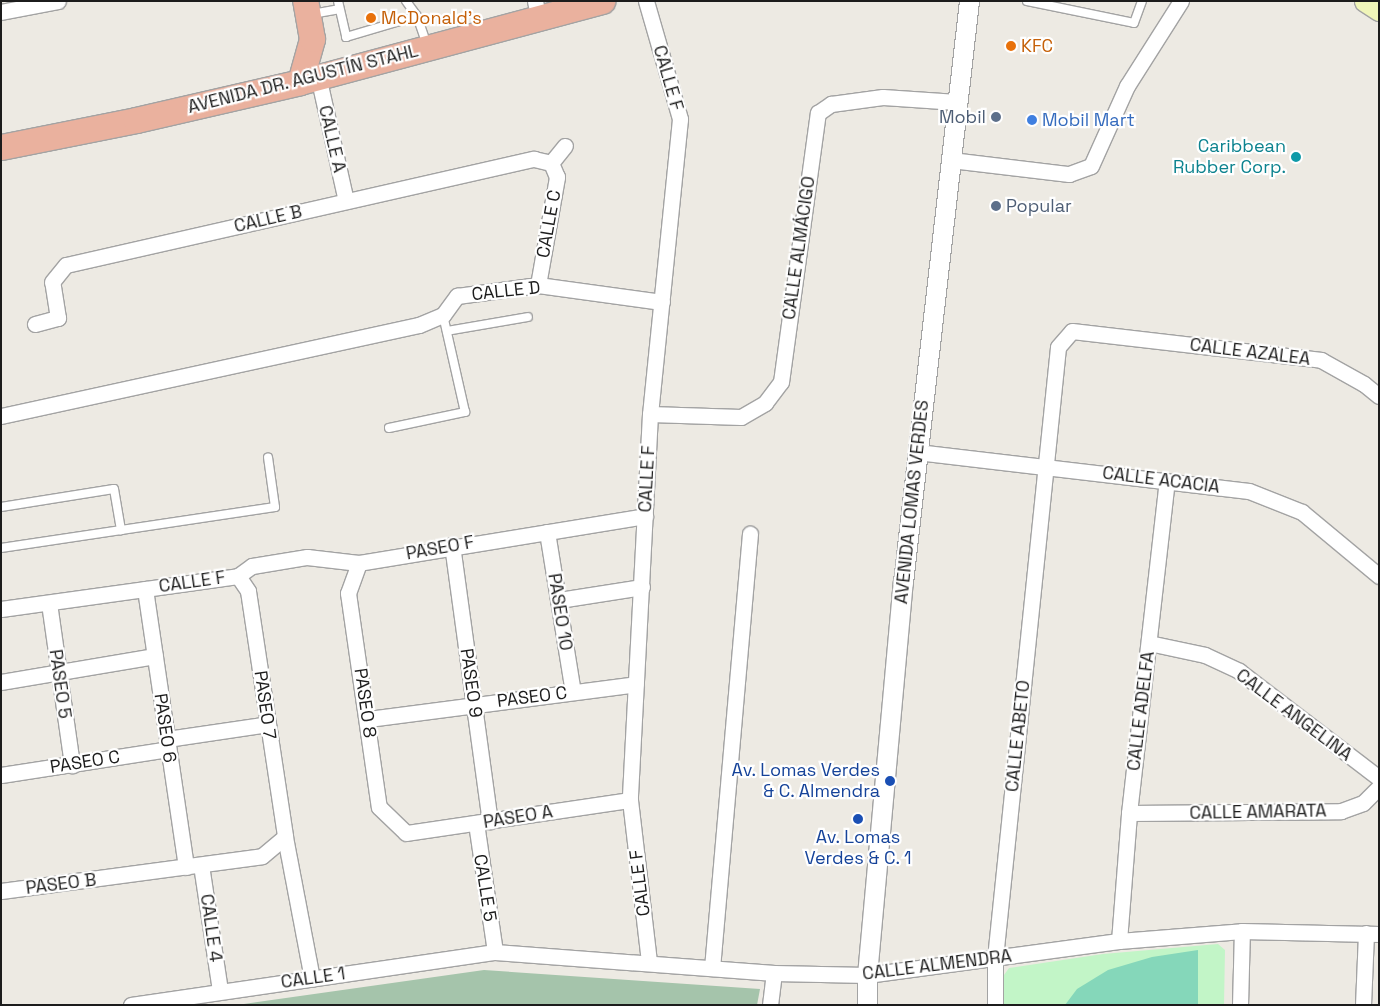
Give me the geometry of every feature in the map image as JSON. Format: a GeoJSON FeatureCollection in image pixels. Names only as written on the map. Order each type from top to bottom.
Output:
{"type":"FeatureCollection","features":[{"type":"Feature","properties":{"kind":"highway","name":"AVENIDA DR. AGUSTÍN STAHL"},"geometry":{"type":"LineString","coordinates":[[1,147],[136,120],[309,79],[354,65],[428,47],[537,11],[602,1]]}},
{"type":"Feature","properties":{"kind":"highway"},"geometry":{"type":"LineString","coordinates":[[306,8],[312,39],[309,79]]}},
{"type":"Feature","properties":{"kind":"highway"},"geometry":{"type":"LineString","coordinates":[[312,39],[328,53],[354,65]]}},
{"type":"Feature","properties":{"kind":"main road"},"geometry":{"type":"LineString","coordinates":[[1365,1],[1379,10]]}},
{"type":"Feature","properties":{"kind":"street"},"geometry":{"type":"LineString","coordinates":[[1,12],[58,1]]}},
{"type":"Feature","properties":{"kind":"street","name":"CALLE F"},"geometry":{"type":"LineString","coordinates":[[646,1],[680,119],[650,414],[630,800],[649,962]]}},
{"type":"Feature","properties":{"kind":"street","name":"AVENIDA LOMAS VERDES"},"geometry":{"type":"LineString","coordinates":[[867,1005],[867,975],[917,452],[969,1]]}},
{"type":"Feature","properties":{"kind":"street"},"geometry":{"type":"LineString","coordinates":[[951,160],[1069,174],[1091,166],[1127,86],[1181,1]]}},
{"type":"Feature","properties":{"kind":"street","name":"CALLE A"},"geometry":{"type":"LineString","coordinates":[[309,79],[346,201]]}},
{"type":"Feature","properties":{"kind":"street","name":"CALLE ALMÁCIGO"},"geometry":{"type":"LineString","coordinates":[[650,414],[741,417],[765,402],[781,382],[818,113],[831,104],[883,96],[957,102]]}},
{"type":"Feature","properties":{"kind":"street"},"geometry":{"type":"LineString","coordinates":[[551,163],[566,146]]}},
{"type":"Feature","properties":{"kind":"street","name":"CALLE B"},"geometry":{"type":"LineString","coordinates":[[35,324],[58,318],[52,282],[66,265],[534,159],[551,163]]}},
{"type":"Feature","properties":{"kind":"street","name":"CALLE C"},"geometry":{"type":"LineString","coordinates":[[538,285],[558,176],[551,163]]}},
{"type":"Feature","properties":{"kind":"street","name":"CALLE D"},"geometry":{"type":"LineString","coordinates":[[1,416],[419,325],[443,315],[457,296],[538,285],[662,302]]}},
{"type":"Feature","properties":{"kind":"street","name":"CALLE AZALEA"},"geometry":{"type":"LineString","coordinates":[[1045,467],[1058,347],[1072,331],[1321,360],[1364,384],[1379,396]]}},
{"type":"Feature","properties":{"kind":"street","name":"CALLE ACACIA"},"geometry":{"type":"LineString","coordinates":[[917,452],[1249,491],[1302,512],[1379,576]]}},
{"type":"Feature","properties":{"kind":"street","name":"CALLE ABETO"},"geometry":{"type":"LineString","coordinates":[[995,1005],[995,958],[1045,467]]}},
{"type":"Feature","properties":{"kind":"street","name":"CALLE ADELFA"},"geometry":{"type":"LineString","coordinates":[[1119,940],[1129,813],[1167,481]]}},
{"type":"Feature","properties":{"kind":"street","name":"PASEO F"},"geometry":{"type":"LineString","coordinates":[[238,576],[252,566],[308,557],[359,563],[452,545],[645,516]]}},
{"type":"Feature","properties":{"kind":"street","name":"PASEO 10"},"geometry":{"type":"LineString","coordinates":[[547,532],[573,692]]}},
{"type":"Feature","properties":{"kind":"street"},"geometry":{"type":"LineString","coordinates":[[712,968],[750,534]]}},
{"type":"Feature","properties":{"kind":"street","name":"PASEO 9"},"geometry":{"type":"LineString","coordinates":[[452,545],[474,705],[483,822]]}},
{"type":"Feature","properties":{"kind":"street","name":"PASEO 8"},"geometry":{"type":"LineString","coordinates":[[359,563],[348,594],[368,719],[379,807],[406,834]]}},
{"type":"Feature","properties":{"kind":"street","name":"CALLE F"},"geometry":{"type":"LineString","coordinates":[[146,589],[238,576]]}},
{"type":"Feature","properties":{"kind":"street","name":"PASEO 7"},"geometry":{"type":"LineString","coordinates":[[238,576],[248,591],[285,837],[312,978]]}},
{"type":"Feature","properties":{"kind":"street"},"geometry":{"type":"LineString","coordinates":[[558,600],[642,587]]}},
{"type":"Feature","properties":{"kind":"street"},"geometry":{"type":"LineString","coordinates":[[1,609],[146,589]]}},
{"type":"Feature","properties":{"kind":"street","name":"PASEO 6"},"geometry":{"type":"LineString","coordinates":[[146,589],[168,744],[194,866]]}},
{"type":"Feature","properties":{"kind":"street","name":"PASEO 5"},"geometry":{"type":"LineString","coordinates":[[49,603],[72,765]]}},
{"type":"Feature","properties":{"kind":"street","name":"CALLE ANGELINA"},"geometry":{"type":"LineString","coordinates":[[1149,643],[1206,655],[1239,671],[1379,778]]}},
{"type":"Feature","properties":{"kind":"street"},"geometry":{"type":"LineString","coordinates":[[1,682],[59,674],[155,656]]}},
{"type":"Feature","properties":{"kind":"street","name":"PASEO C"},"geometry":{"type":"LineString","coordinates":[[368,719],[636,684]]}},
{"type":"Feature","properties":{"kind":"street","name":"PASEO C"},"geometry":{"type":"LineString","coordinates":[[1,775],[72,765],[268,724]]}},
{"type":"Feature","properties":{"kind":"street","name":"CALLE AMARATA"},"geometry":{"type":"LineString","coordinates":[[1129,813],[1341,811],[1363,803],[1379,787]]}},
{"type":"Feature","properties":{"kind":"street","name":"PASEO A"},"geometry":{"type":"LineString","coordinates":[[406,834],[630,800]]}},
{"type":"Feature","properties":{"kind":"street","name":"CALLE 5"},"geometry":{"type":"LineString","coordinates":[[483,822],[495,952]]}},
{"type":"Feature","properties":{"kind":"street"},"geometry":{"type":"LineString","coordinates":[[194,866],[262,856],[285,837]]}},
{"type":"Feature","properties":{"kind":"street","name":"PASEO B"},"geometry":{"type":"LineString","coordinates":[[1,891],[194,866]]}},
{"type":"Feature","properties":{"kind":"street","name":"CALLE 4"},"geometry":{"type":"LineString","coordinates":[[194,866],[220,992]]}},
{"type":"Feature","properties":{"kind":"street"},"geometry":{"type":"LineString","coordinates":[[1240,1005],[1242,932]]}},
{"type":"Feature","properties":{"kind":"street","name":"CALLE ALMENDRA"},"geometry":{"type":"LineString","coordinates":[[495,952],[649,962],[774,973],[867,975],[1119,940],[1242,932],[1372,933]]}},
{"type":"Feature","properties":{"kind":"street"},"geometry":{"type":"LineString","coordinates":[[1363,1005],[1372,933]]}},
{"type":"Feature","properties":{"kind":"street","name":"CALLE 1"},"geometry":{"type":"LineString","coordinates":[[131,1005],[495,952]]}},
{"type":"Feature","properties":{"kind":"street"},"geometry":{"type":"LineString","coordinates":[[770,1005],[774,973]]}},
{"type":"Feature","properties":{"kind":"lane"},"geometry":{"type":"LineString","coordinates":[[406,1],[417,16],[428,47]]}},
{"type":"Feature","properties":{"kind":"lane"},"geometry":{"type":"LineString","coordinates":[[1027,1],[1134,22],[1142,1]]}},
{"type":"Feature","properties":{"kind":"lane"},"geometry":{"type":"LineString","coordinates":[[306,8],[339,5],[346,37],[417,16]]}},
{"type":"Feature","properties":{"kind":"lane"},"geometry":{"type":"LineString","coordinates":[[390,428],[466,412],[443,315]]}},
{"type":"Feature","properties":{"kind":"lane"},"geometry":{"type":"LineString","coordinates":[[447,331],[528,317]]}},
{"type":"Feature","properties":{"kind":"lane"},"geometry":{"type":"LineString","coordinates":[[1,548],[275,507],[268,457]]}},
{"type":"Feature","properties":{"kind":"lane"},"geometry":{"type":"LineString","coordinates":[[1,507],[114,489],[121,530]]}},
{"type":"Feature","properties":{"kind":"green space"},"geometry":{"type":"Polygon","coordinates":[[[1218,944],[1225,950],[1224,1005],[1004,1005],[1004,975],[1009,968],[1103,954],[1218,944]]]}},
{"type":"Feature","properties":{"kind":"green space"},"geometry":{"type":"Polygon","coordinates":[[[1198,950],[1198,1005],[1065,1005],[1077,989],[1108,970],[1152,957],[1198,950]]]}},
{"type":"Feature","properties":{"kind":"green space"},"geometry":{"type":"Polygon","coordinates":[[[484,970],[760,989],[757,1005],[237,1005],[484,970]]]}},
{"type":"Feature","properties":{"kind":"place","name":"McDonald's"},"geometry":{"type":"Point","coordinates":[371,18]}},
{"type":"Feature","properties":{"kind":"place","name":"KFC"},"geometry":{"type":"Point","coordinates":[1011,46]}},
{"type":"Feature","properties":{"kind":"place","name":"Mobil"},"geometry":{"type":"Point","coordinates":[996,117]}},
{"type":"Feature","properties":{"kind":"place","name":"Mobil Mart"},"geometry":{"type":"Point","coordinates":[1032,120]}},
{"type":"Feature","properties":{"kind":"place","name":"Caribbean Rubber Corp."},"geometry":{"type":"Point","coordinates":[1296,157]}},
{"type":"Feature","properties":{"kind":"place","name":"Popular"},"geometry":{"type":"Point","coordinates":[996,206]}},
{"type":"Feature","properties":{"kind":"place","name":"Av. Lomas Verdes & C. Almendra"},"geometry":{"type":"Point","coordinates":[890,781]}},
{"type":"Feature","properties":{"kind":"place","name":"Av. Lomas Verdes & C. 1"},"geometry":{"type":"Point","coordinates":[858,819]}}]}
